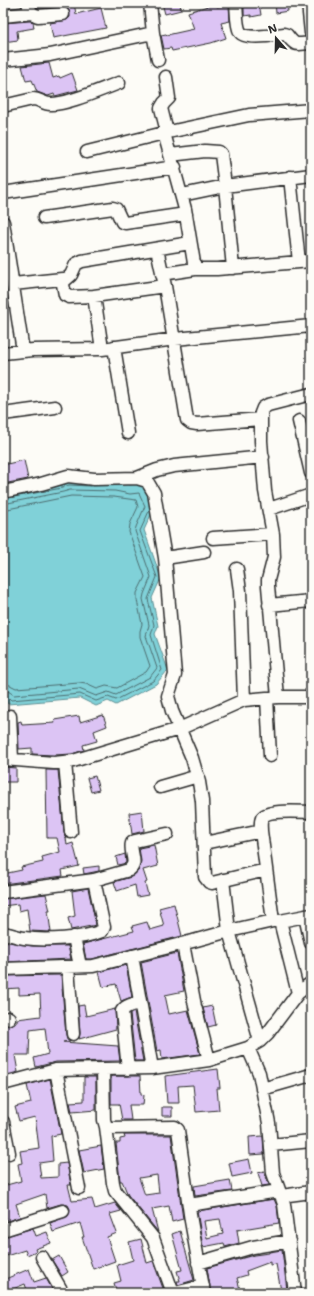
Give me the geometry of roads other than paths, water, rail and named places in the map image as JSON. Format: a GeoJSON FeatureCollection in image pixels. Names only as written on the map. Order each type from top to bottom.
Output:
{"type":"FeatureCollection","features":[{"type":"Feature","properties":{"kind":"street"},"geometry":{"type":"LineString","coordinates":[[150,3],[153,34],[158,60]]}},
{"type":"Feature","properties":{"kind":"street"},"geometry":{"type":"LineString","coordinates":[[236,3],[238,23],[243,35],[284,34],[287,35],[292,43],[311,43]]}},
{"type":"Feature","properties":{"kind":"street"},"geometry":{"type":"LineString","coordinates":[[308,3],[311,33]]}},
{"type":"Feature","properties":{"kind":"street"},"geometry":{"type":"LineString","coordinates":[[3,16],[29,8],[38,16],[63,14]]}},
{"type":"Feature","properties":{"kind":"street"},"geometry":{"type":"LineString","coordinates":[[3,60],[50,55],[153,34]]}},
{"type":"Feature","properties":{"kind":"street"},"geometry":{"type":"LineString","coordinates":[[166,77],[170,98],[161,108],[170,155],[175,167],[182,195],[196,268]]}},
{"type":"Feature","properties":{"kind":"street"},"geometry":{"type":"LineString","coordinates":[[3,106],[33,99],[49,104],[64,102],[119,83]]}},
{"type":"Feature","properties":{"kind":"street"},"geometry":{"type":"LineString","coordinates":[[87,152],[166,132],[249,115],[311,110]]}},
{"type":"Feature","properties":{"kind":"street"},"geometry":{"type":"LineString","coordinates":[[170,155],[205,151],[219,152],[222,159],[233,268]]}},
{"type":"Feature","properties":{"kind":"street"},"geometry":{"type":"LineString","coordinates":[[3,193],[175,167]]}},
{"type":"Feature","properties":{"kind":"street"},"geometry":{"type":"LineString","coordinates":[[182,195],[225,186],[311,175]]}},
{"type":"Feature","properties":{"kind":"street"},"geometry":{"type":"LineString","coordinates":[[13,284],[62,279],[64,291],[67,297],[73,298],[94,296],[164,280],[196,268],[217,269],[305,262],[290,177]]}},
{"type":"Feature","properties":{"kind":"street"},"geometry":{"type":"LineString","coordinates":[[44,218],[113,208],[116,209],[122,222],[125,223],[186,214]]}},
{"type":"Feature","properties":{"kind":"street"},"geometry":{"type":"LineString","coordinates":[[3,222],[5,246],[13,284],[23,351]]}},
{"type":"Feature","properties":{"kind":"street"},"geometry":{"type":"LineString","coordinates":[[63,282],[71,275],[78,262],[190,243]]}},
{"type":"Feature","properties":{"kind":"street"},"geometry":{"type":"LineString","coordinates":[[156,249],[164,280],[188,420],[191,423],[261,419]]}},
{"type":"Feature","properties":{"kind":"street"},"geometry":{"type":"LineString","coordinates":[[94,296],[102,349]]}},
{"type":"Feature","properties":{"kind":"street"},"geometry":{"type":"LineString","coordinates":[[3,353],[33,350],[102,349],[175,339],[311,326]]}},
{"type":"Feature","properties":{"kind":"street"},"geometry":{"type":"LineString","coordinates":[[114,347],[128,433]]}},
{"type":"Feature","properties":{"kind":"street"},"geometry":{"type":"LineString","coordinates":[[270,756],[272,698],[268,580],[274,557],[273,534],[265,491],[261,413],[263,408],[268,405],[311,394]]}},
{"type":"Feature","properties":{"kind":"street"},"geometry":{"type":"LineString","coordinates":[[3,414],[55,406]]}},
{"type":"Feature","properties":{"kind":"street"},"geometry":{"type":"LineString","coordinates":[[299,421],[311,473]]}},
{"type":"Feature","properties":{"kind":"street"},"geometry":{"type":"LineString","coordinates":[[137,478],[157,470],[174,466],[263,457]]}},
{"type":"Feature","properties":{"kind":"street"},"geometry":{"type":"LineString","coordinates":[[3,492],[41,484],[68,476],[94,479],[137,478],[147,481],[154,494],[165,558],[175,675],[168,696],[172,711],[198,776],[202,801],[205,877],[212,883],[266,870]]}},
{"type":"Feature","properties":{"kind":"street"},"geometry":{"type":"LineString","coordinates":[[269,509],[311,495]]}},
{"type":"Feature","properties":{"kind":"street"},"geometry":{"type":"LineString","coordinates":[[213,538],[273,534]]}},
{"type":"Feature","properties":{"kind":"street"},"geometry":{"type":"LineString","coordinates":[[165,558],[204,552]]}},
{"type":"Feature","properties":{"kind":"street"},"geometry":{"type":"LineString","coordinates":[[237,569],[240,590],[244,700]]}},
{"type":"Feature","properties":{"kind":"street"},"geometry":{"type":"LineString","coordinates":[[269,605],[311,601]]}},
{"type":"Feature","properties":{"kind":"street"},"geometry":{"type":"LineString","coordinates":[[10,716],[8,759],[65,762],[82,759],[179,729],[244,700],[311,697]]}},
{"type":"Feature","properties":{"kind":"street"},"geometry":{"type":"LineString","coordinates":[[65,762],[71,832]]}},
{"type":"Feature","properties":{"kind":"street"},"geometry":{"type":"LineString","coordinates":[[160,786],[198,776]]}},
{"type":"Feature","properties":{"kind":"street"},"geometry":{"type":"LineString","coordinates":[[298,993],[276,921],[266,870],[261,831],[262,820],[266,814],[272,812],[311,812]]}},
{"type":"Feature","properties":{"kind":"street"},"geometry":{"type":"LineString","coordinates":[[204,843],[261,831]]}},
{"type":"Feature","properties":{"kind":"street"},"geometry":{"type":"LineString","coordinates":[[3,892],[94,880],[123,872],[132,868],[134,863],[131,846],[135,841],[167,834]]}},
{"type":"Feature","properties":{"kind":"street"},"geometry":{"type":"LineString","coordinates":[[3,933],[22,938],[34,939],[91,934],[104,929],[94,880]]}},
{"type":"Feature","properties":{"kind":"street"},"geometry":{"type":"LineString","coordinates":[[223,880],[229,931],[260,1041]]}},
{"type":"Feature","properties":{"kind":"street"},"geometry":{"type":"LineString","coordinates":[[3,969],[93,966],[229,931],[308,916],[311,942]]}},
{"type":"Feature","properties":{"kind":"street"},"geometry":{"type":"LineString","coordinates":[[73,1034],[74,936]]}},
{"type":"Feature","properties":{"kind":"street"},"geometry":{"type":"LineString","coordinates":[[183,944],[195,1006],[209,1060]]}},
{"type":"Feature","properties":{"kind":"street"},"geometry":{"type":"LineString","coordinates":[[132,956],[152,1068]]}},
{"type":"Feature","properties":{"kind":"street"},"geometry":{"type":"LineString","coordinates":[[3,1084],[56,1070],[152,1068],[209,1060],[248,1048],[260,1041],[268,1033],[298,993],[311,983]]}},
{"type":"Feature","properties":{"kind":"street"},"geometry":{"type":"LineString","coordinates":[[128,1069],[122,1011],[128,1005],[140,1003]]}},
{"type":"Feature","properties":{"kind":"street"},"geometry":{"type":"LineString","coordinates":[[248,1048],[259,1073],[269,1123],[273,1173],[284,1204],[295,1293]]}},
{"type":"Feature","properties":{"kind":"street"},"geometry":{"type":"LineString","coordinates":[[103,1069],[104,1120],[115,1191],[153,1238],[174,1293],[203,1290],[177,1128],[106,1127]]}},
{"type":"Feature","properties":{"kind":"street"},"geometry":{"type":"LineString","coordinates":[[56,1070],[79,1188]]}},
{"type":"Feature","properties":{"kind":"street"},"geometry":{"type":"LineString","coordinates":[[262,1089],[311,1075]]}},
{"type":"Feature","properties":{"kind":"street"},"geometry":{"type":"LineString","coordinates":[[3,1122],[9,1153]]}},
{"type":"Feature","properties":{"kind":"street"},"geometry":{"type":"LineString","coordinates":[[271,1145],[311,1141]]}},
{"type":"Feature","properties":{"kind":"street"},"geometry":{"type":"LineString","coordinates":[[189,1205],[280,1193],[311,1192]]}},
{"type":"Feature","properties":{"kind":"street"},"geometry":{"type":"LineString","coordinates":[[4,1226],[63,1211]]}},
{"type":"Feature","properties":{"kind":"street"},"geometry":{"type":"LineString","coordinates":[[198,1263],[253,1247],[289,1241]]}},
{"type":"Feature","properties":{"kind":"street"},"geometry":{"type":"LineString","coordinates":[[42,1257],[63,1293]]}},
{"type":"Feature","properties":{"kind":"water"},"geometry":{"type":"Polygon","coordinates":[[[68,480],[116,482],[131,485],[143,480],[155,506],[144,530],[161,578],[152,598],[158,626],[155,634],[168,670],[156,684],[116,705],[108,701],[96,706],[80,698],[8,704],[3,696],[3,495],[68,480]]]}}]}
